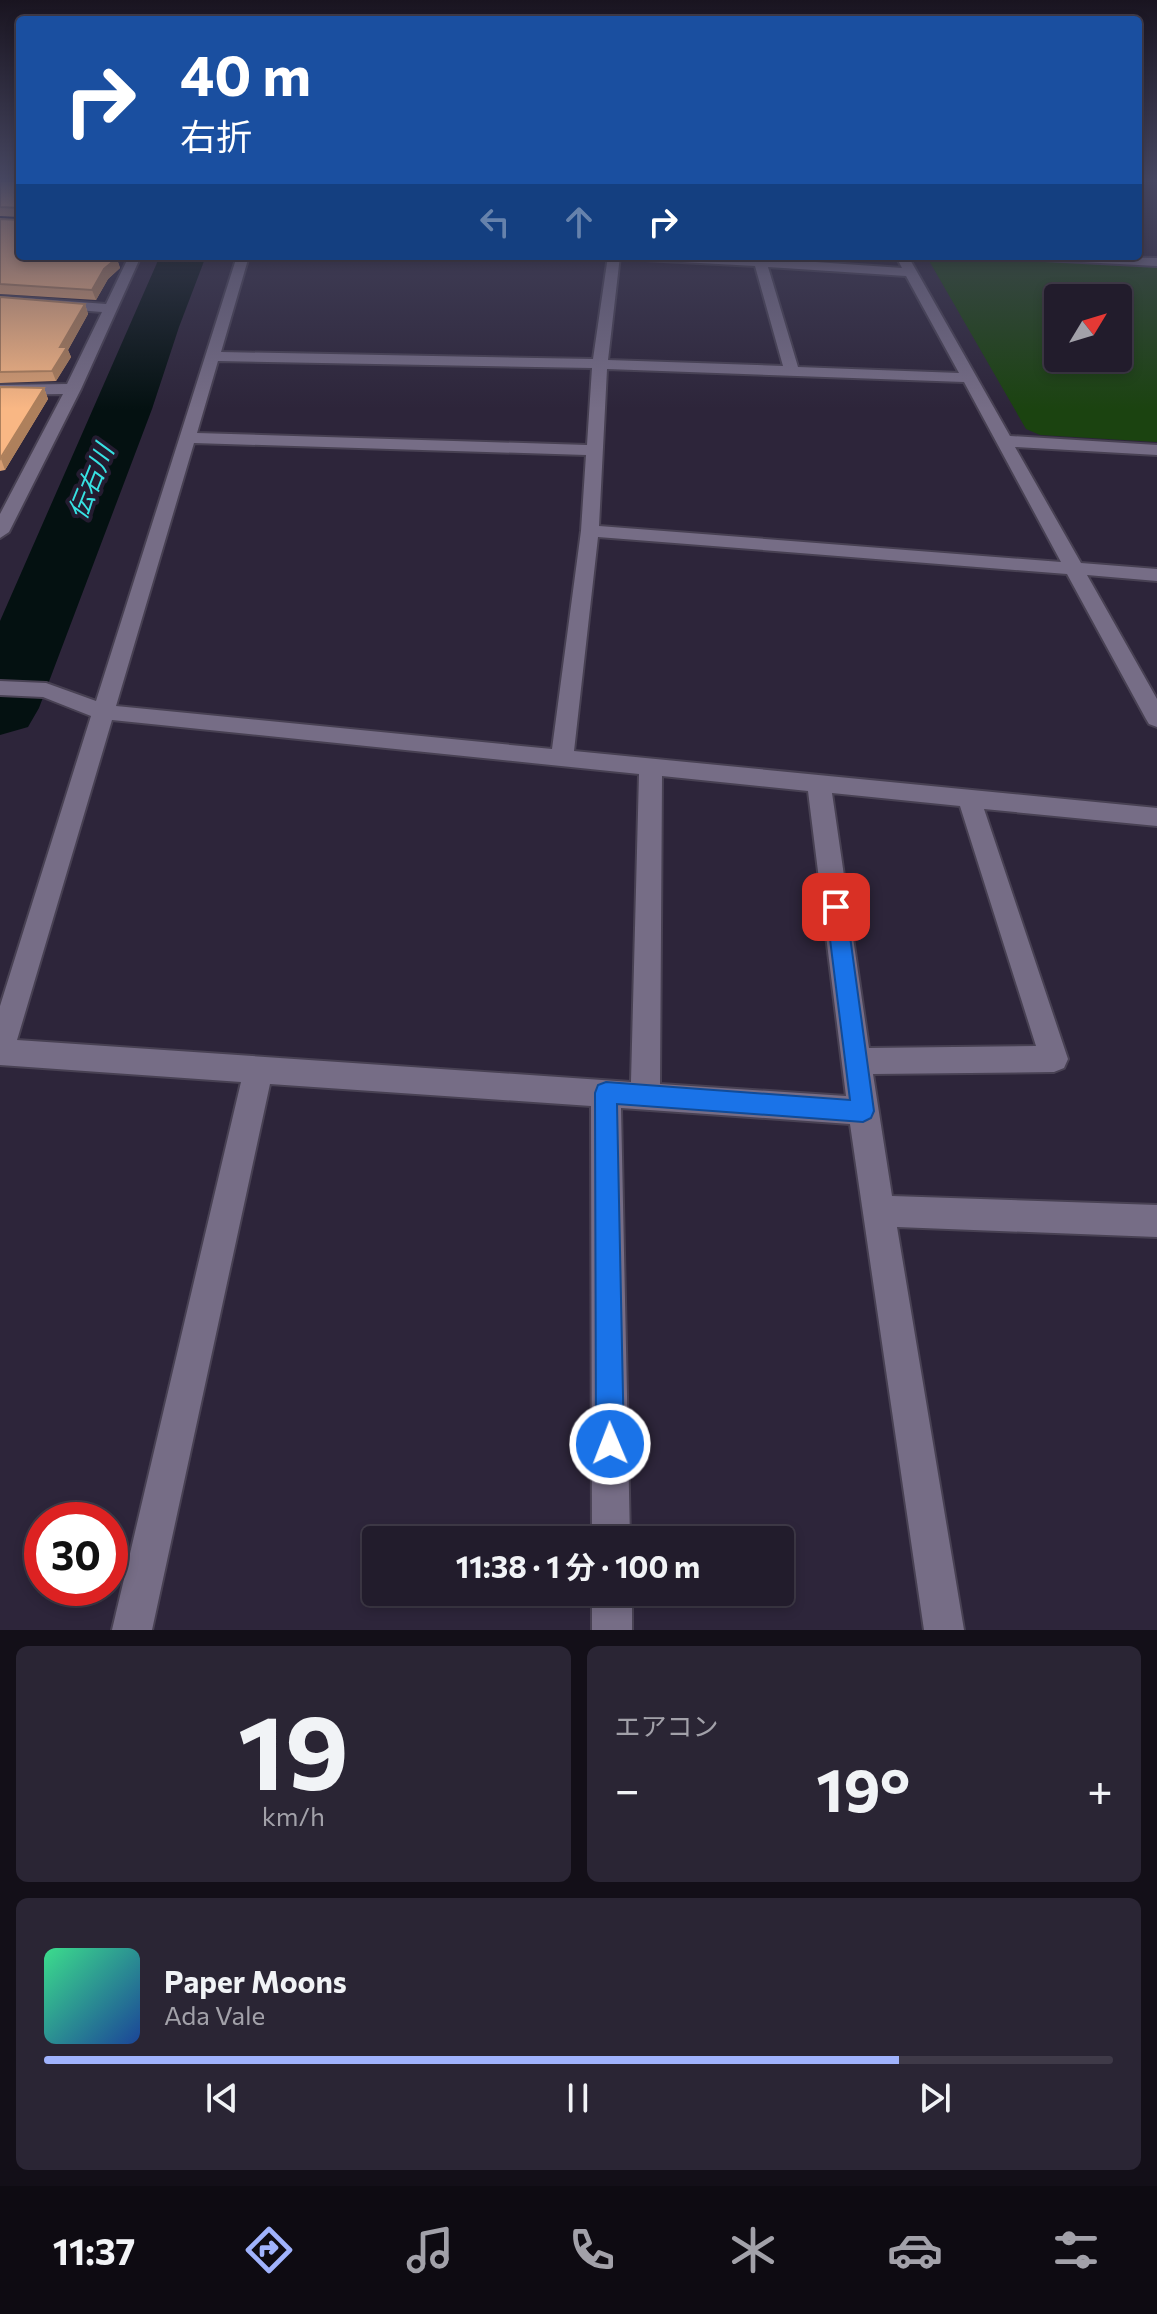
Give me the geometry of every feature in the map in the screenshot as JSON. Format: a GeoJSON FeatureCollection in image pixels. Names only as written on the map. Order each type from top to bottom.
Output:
{"type":"FeatureCollection","features":[{"type":"Feature","properties":{"kind":"street"},"geometry":{"type":"LineString","coordinates":[[0,532],[4,513],[73,389],[133,260]]}},
{"type":"Feature","properties":{"kind":"street"},"geometry":{"type":"LineString","coordinates":[[242,260],[0,1052],[863,1111]]}},
{"type":"Feature","properties":{"kind":"street"},"geometry":{"type":"LineString","coordinates":[[562,756],[590,531],[600,364],[613,260]]}},
{"type":"Feature","properties":{"kind":"street"},"geometry":{"type":"LineString","coordinates":[[740,260],[907,264],[1072,570],[1157,719]]}},
{"type":"Feature","properties":{"kind":"street"},"geometry":{"type":"LineString","coordinates":[[1132,260],[1157,262]]}},
{"type":"Feature","properties":{"kind":"street"},"geometry":{"type":"LineString","coordinates":[[760,262],[792,371]]}},
{"type":"Feature","properties":{"kind":"street"},"geometry":{"type":"LineString","coordinates":[[0,300],[110,309]]}},
{"type":"Feature","properties":{"kind":"street"},"geometry":{"type":"LineString","coordinates":[[212,356],[600,364],[969,378]]}},
{"type":"Feature","properties":{"kind":"street"},"geometry":{"type":"LineString","coordinates":[[0,390],[73,389]]}},
{"type":"Feature","properties":{"kind":"street"},"geometry":{"type":"LineString","coordinates":[[189,438],[595,450]]}},
{"type":"Feature","properties":{"kind":"street"},"geometry":{"type":"LineString","coordinates":[[1005,441],[1157,450]]}},
{"type":"Feature","properties":{"kind":"street"},"geometry":{"type":"LineString","coordinates":[[590,531],[1157,575]]}},
{"type":"Feature","properties":{"kind":"street"},"geometry":{"type":"LineString","coordinates":[[0,688],[46,690],[102,712],[1157,817]]}},
{"type":"Feature","properties":{"kind":"street"},"geometry":{"type":"LineString","coordinates":[[645,1096],[651,765]]}},
{"type":"Feature","properties":{"kind":"street"},"geometry":{"type":"LineString","coordinates":[[819,783],[863,1111],[944,1630]]}},
{"type":"Feature","properties":{"kind":"street"},"geometry":{"type":"LineString","coordinates":[[856,1061],[1054,1059],[969,798]]}},
{"type":"Feature","properties":{"kind":"street"},"geometry":{"type":"LineString","coordinates":[[132,1630],[259,1068]]}},
{"type":"Feature","properties":{"kind":"street"},"geometry":{"type":"LineString","coordinates":[[606,1093],[611,1526]]}},
{"type":"Feature","properties":{"kind":"street"},"geometry":{"type":"LineString","coordinates":[[878,1211],[1157,1221]]}},
{"type":"Feature","properties":{"kind":"street"},"geometry":{"type":"LineString","coordinates":[[612,1606],[612,1630]]}},
{"type":"Feature","properties":{"kind":"green space"},"geometry":{"type":"Polygon","coordinates":[[[929,260],[1026,260],[1157,266],[1157,442],[1040,435],[1026,429],[929,260]]]}},
{"type":"Feature","properties":{"kind":"building"},"geometry":{"type":"Polygon","coordinates":[[[0,257],[16,257],[16,260],[115,260],[104,269],[92,290],[0,284],[0,257]]]}},
{"type":"Feature","properties":{"kind":"building"},"geometry":{"type":"Polygon","coordinates":[[[0,297],[85,304],[60,347],[67,347],[52,371],[0,372],[0,297]]]}},
{"type":"Feature","properties":{"kind":"building"},"geometry":{"type":"Polygon","coordinates":[[[0,387],[44,388],[0,459],[0,387]]]}},
{"type":"Feature","properties":{"kind":"waterway","name":"伝右川"},"geometry":{"type":"LineString","coordinates":[[0,708],[124,409],[181,260]]}},
{"type":"Feature","properties":{"kind":"route"},"geometry":{"type":"LineString","coordinates":[[610,1444],[606,1093],[863,1111],[836,907]]}}]}
